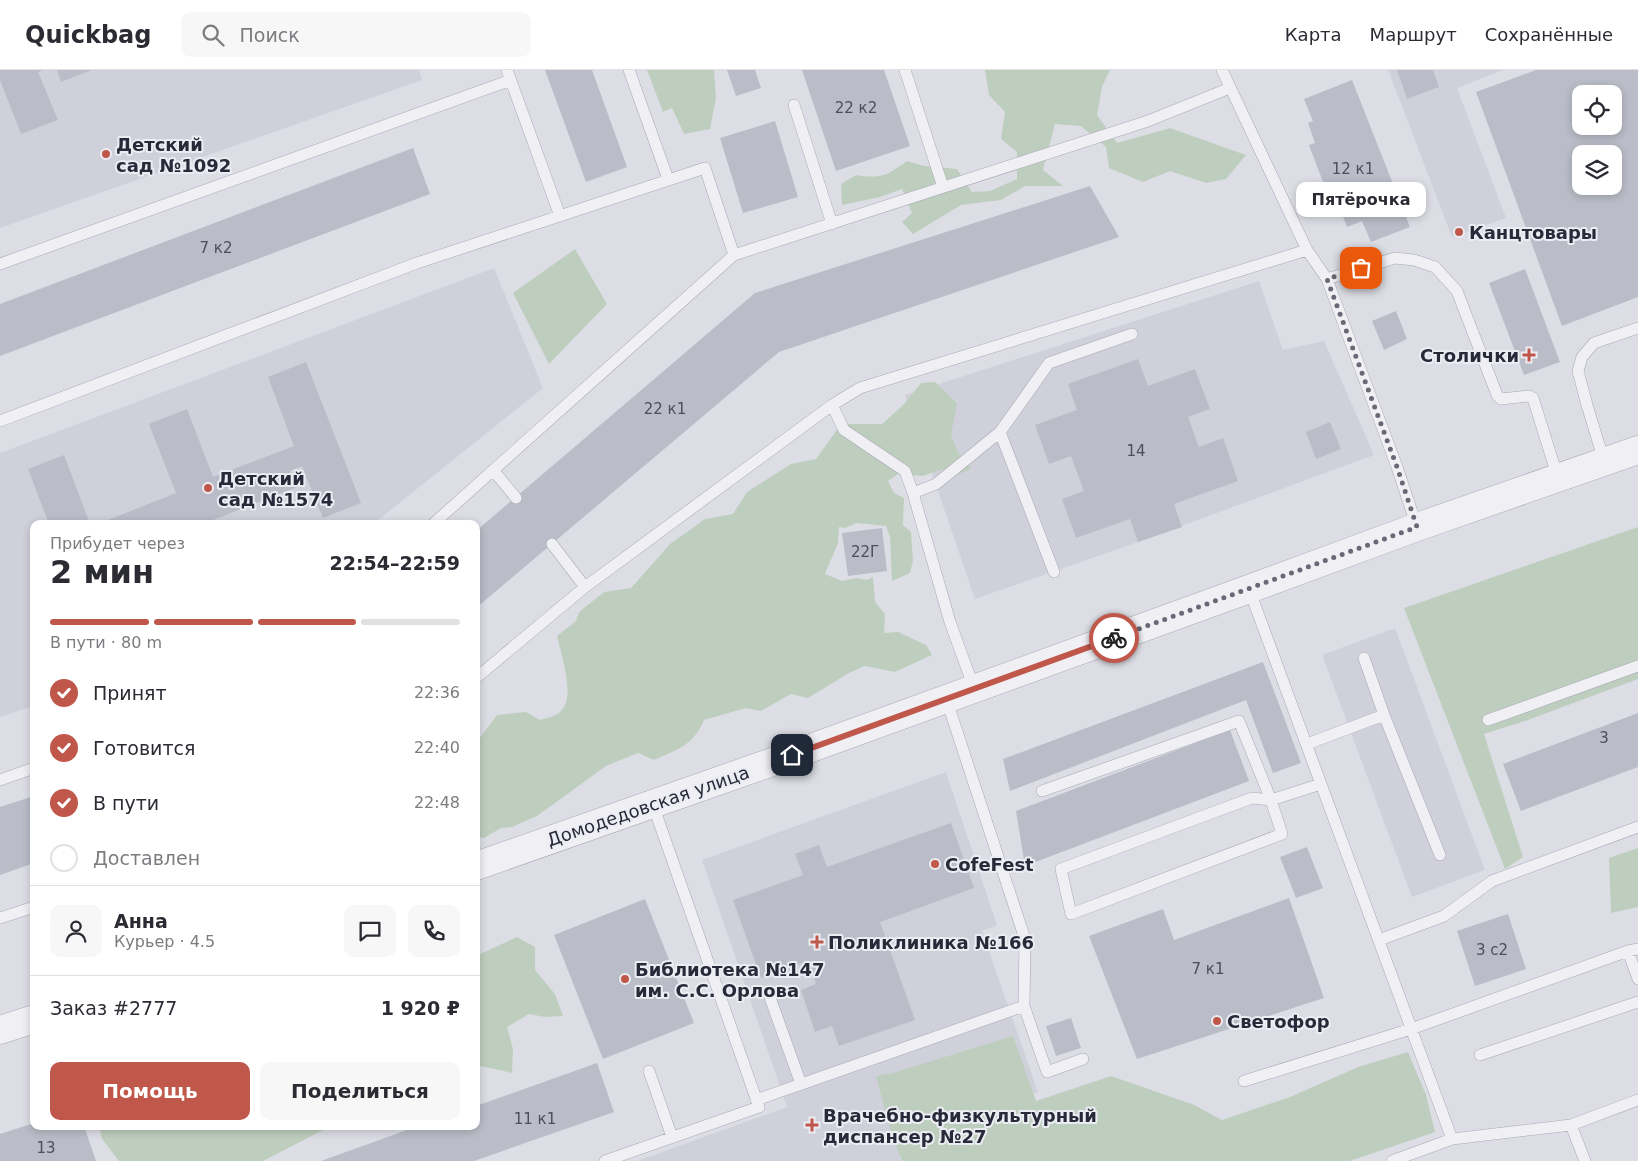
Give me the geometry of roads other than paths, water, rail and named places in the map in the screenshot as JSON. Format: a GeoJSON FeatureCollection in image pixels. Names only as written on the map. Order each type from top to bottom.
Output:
{"type":"FeatureCollection","features":[{"type":"Feature","properties":{"kind":"street","name":"Домодедовская улица"},"geometry":{"type":"LineString","coordinates":[[480,865],[653,805],[1417,527],[1638,450]]}},
{"type":"Feature","properties":{"kind":"street"},"geometry":{"type":"LineString","coordinates":[[0,1030],[30,1019]]}},
{"type":"Feature","properties":{"kind":"lane"},"geometry":{"type":"LineString","coordinates":[[629,70],[668,180]]}},
{"type":"Feature","properties":{"kind":"lane"},"geometry":{"type":"LineString","coordinates":[[905,70],[944,187]]}},
{"type":"Feature","properties":{"kind":"lane"},"geometry":{"type":"LineString","coordinates":[[1222,70],[1307,250],[1327,279],[1397,467],[1417,527]]}},
{"type":"Feature","properties":{"kind":"lane"},"geometry":{"type":"LineString","coordinates":[[0,264],[509,75],[560,216]]}},
{"type":"Feature","properties":{"kind":"lane"},"geometry":{"type":"LineString","coordinates":[[437,520],[734,255],[1148,121],[1230,88]]}},
{"type":"Feature","properties":{"kind":"lane"},"geometry":{"type":"LineString","coordinates":[[794,105],[832,224]]}},
{"type":"Feature","properties":{"kind":"lane"},"geometry":{"type":"LineString","coordinates":[[0,420],[417,263],[705,168],[734,255]]}},
{"type":"Feature","properties":{"kind":"lane"},"geometry":{"type":"LineString","coordinates":[[480,675],[585,587],[832,405],[860,388],[1307,250]]}},
{"type":"Feature","properties":{"kind":"lane"},"geometry":{"type":"LineString","coordinates":[[1327,279],[1395,258],[1414,260],[1434,267],[1457,291],[1497,395],[1501,399],[1529,396],[1533,398],[1558,478]]}},
{"type":"Feature","properties":{"kind":"lane"},"geometry":{"type":"LineString","coordinates":[[1604,461],[1578,371],[1582,357],[1594,343],[1638,328]]}},
{"type":"Feature","properties":{"kind":"lane"},"geometry":{"type":"LineString","coordinates":[[913,493],[936,484],[1000,432],[1049,364],[1132,334]]}},
{"type":"Feature","properties":{"kind":"lane"},"geometry":{"type":"LineString","coordinates":[[832,405],[844,430],[905,470],[950,622],[974,688]]}},
{"type":"Feature","properties":{"kind":"lane"},"geometry":{"type":"LineString","coordinates":[[1000,432],[1054,572]]}},
{"type":"Feature","properties":{"kind":"lane"},"geometry":{"type":"LineString","coordinates":[[493,470],[516,498]]}},
{"type":"Feature","properties":{"kind":"lane"},"geometry":{"type":"LineString","coordinates":[[552,544],[585,587]]}},
{"type":"Feature","properties":{"kind":"lane"},"geometry":{"type":"LineString","coordinates":[[1249,589],[1452,1139]]}},
{"type":"Feature","properties":{"kind":"lane"},"geometry":{"type":"LineString","coordinates":[[1364,658],[1384,715],[1440,855]]}},
{"type":"Feature","properties":{"kind":"lane"},"geometry":{"type":"LineString","coordinates":[[1488,720],[1638,666]]}},
{"type":"Feature","properties":{"kind":"lane"},"geometry":{"type":"LineString","coordinates":[[946,698],[1025,939],[1024,1006],[1047,1072],[1083,1059]]}},
{"type":"Feature","properties":{"kind":"lane"},"geometry":{"type":"LineString","coordinates":[[1307,744],[1384,715]]}},
{"type":"Feature","properties":{"kind":"lane"},"geometry":{"type":"LineString","coordinates":[[1042,791],[1239,721],[1270,800],[1282,834],[1071,914],[1061,868],[1252,798],[1270,800],[1322,784]]}},
{"type":"Feature","properties":{"kind":"lane"},"geometry":{"type":"LineString","coordinates":[[0,780],[30,769]]}},
{"type":"Feature","properties":{"kind":"lane"},"geometry":{"type":"LineString","coordinates":[[605,1161],[758,1107],[653,805]]}},
{"type":"Feature","properties":{"kind":"lane"},"geometry":{"type":"LineString","coordinates":[[1379,940],[1444,916],[1492,881],[1638,827]]}},
{"type":"Feature","properties":{"kind":"lane"},"geometry":{"type":"LineString","coordinates":[[0,918],[30,908]]}},
{"type":"Feature","properties":{"kind":"lane"},"geometry":{"type":"LineString","coordinates":[[1244,1081],[1411,1029],[1633,950],[1638,979]]}},
{"type":"Feature","properties":{"kind":"lane"},"geometry":{"type":"LineString","coordinates":[[768,992],[801,1084]]}},
{"type":"Feature","properties":{"kind":"lane"},"geometry":{"type":"LineString","coordinates":[[1480,1055],[1638,1002]]}},
{"type":"Feature","properties":{"kind":"lane"},"geometry":{"type":"LineString","coordinates":[[756,1100],[1024,1006]]}},
{"type":"Feature","properties":{"kind":"lane"},"geometry":{"type":"LineString","coordinates":[[649,1072],[672,1137]]}},
{"type":"Feature","properties":{"kind":"lane"},"geometry":{"type":"LineString","coordinates":[[1392,1161],[1452,1139],[1572,1125],[1638,1100]]}},
{"type":"Feature","properties":{"kind":"lane"},"geometry":{"type":"LineString","coordinates":[[1572,1125],[1585,1161]]}},
{"type":"Feature","properties":{"kind":"place","name":"Детский сад №1092"},"geometry":{"type":"Point","coordinates":[106,154]}},
{"type":"Feature","properties":{"kind":"place","name":"Канцтовары"},"geometry":{"type":"Point","coordinates":[1459,232]}},
{"type":"Feature","properties":{"kind":"place","name":"Пятёрочка"},"geometry":{"type":"Point","coordinates":[1361,268]}},
{"type":"Feature","properties":{"kind":"place","name":"Столички"},"geometry":{"type":"Point","coordinates":[1529,355]}},
{"type":"Feature","properties":{"kind":"place","name":"Детский сад №1574"},"geometry":{"type":"Point","coordinates":[208,488]}},
{"type":"Feature","properties":{"kind":"place","name":"CofeFest"},"geometry":{"type":"Point","coordinates":[935,864]}},
{"type":"Feature","properties":{"kind":"place","name":"Поликлиника №166"},"geometry":{"type":"Point","coordinates":[817,942]}},
{"type":"Feature","properties":{"kind":"place","name":"Библиотека №147 им. С.С. Орлова"},"geometry":{"type":"Point","coordinates":[625,979]}},
{"type":"Feature","properties":{"kind":"place","name":"Светофор"},"geometry":{"type":"Point","coordinates":[1217,1021]}},
{"type":"Feature","properties":{"kind":"place","name":"Врачебно-физкультурный диспансер №27"},"geometry":{"type":"Point","coordinates":[812,1125]}}]}
